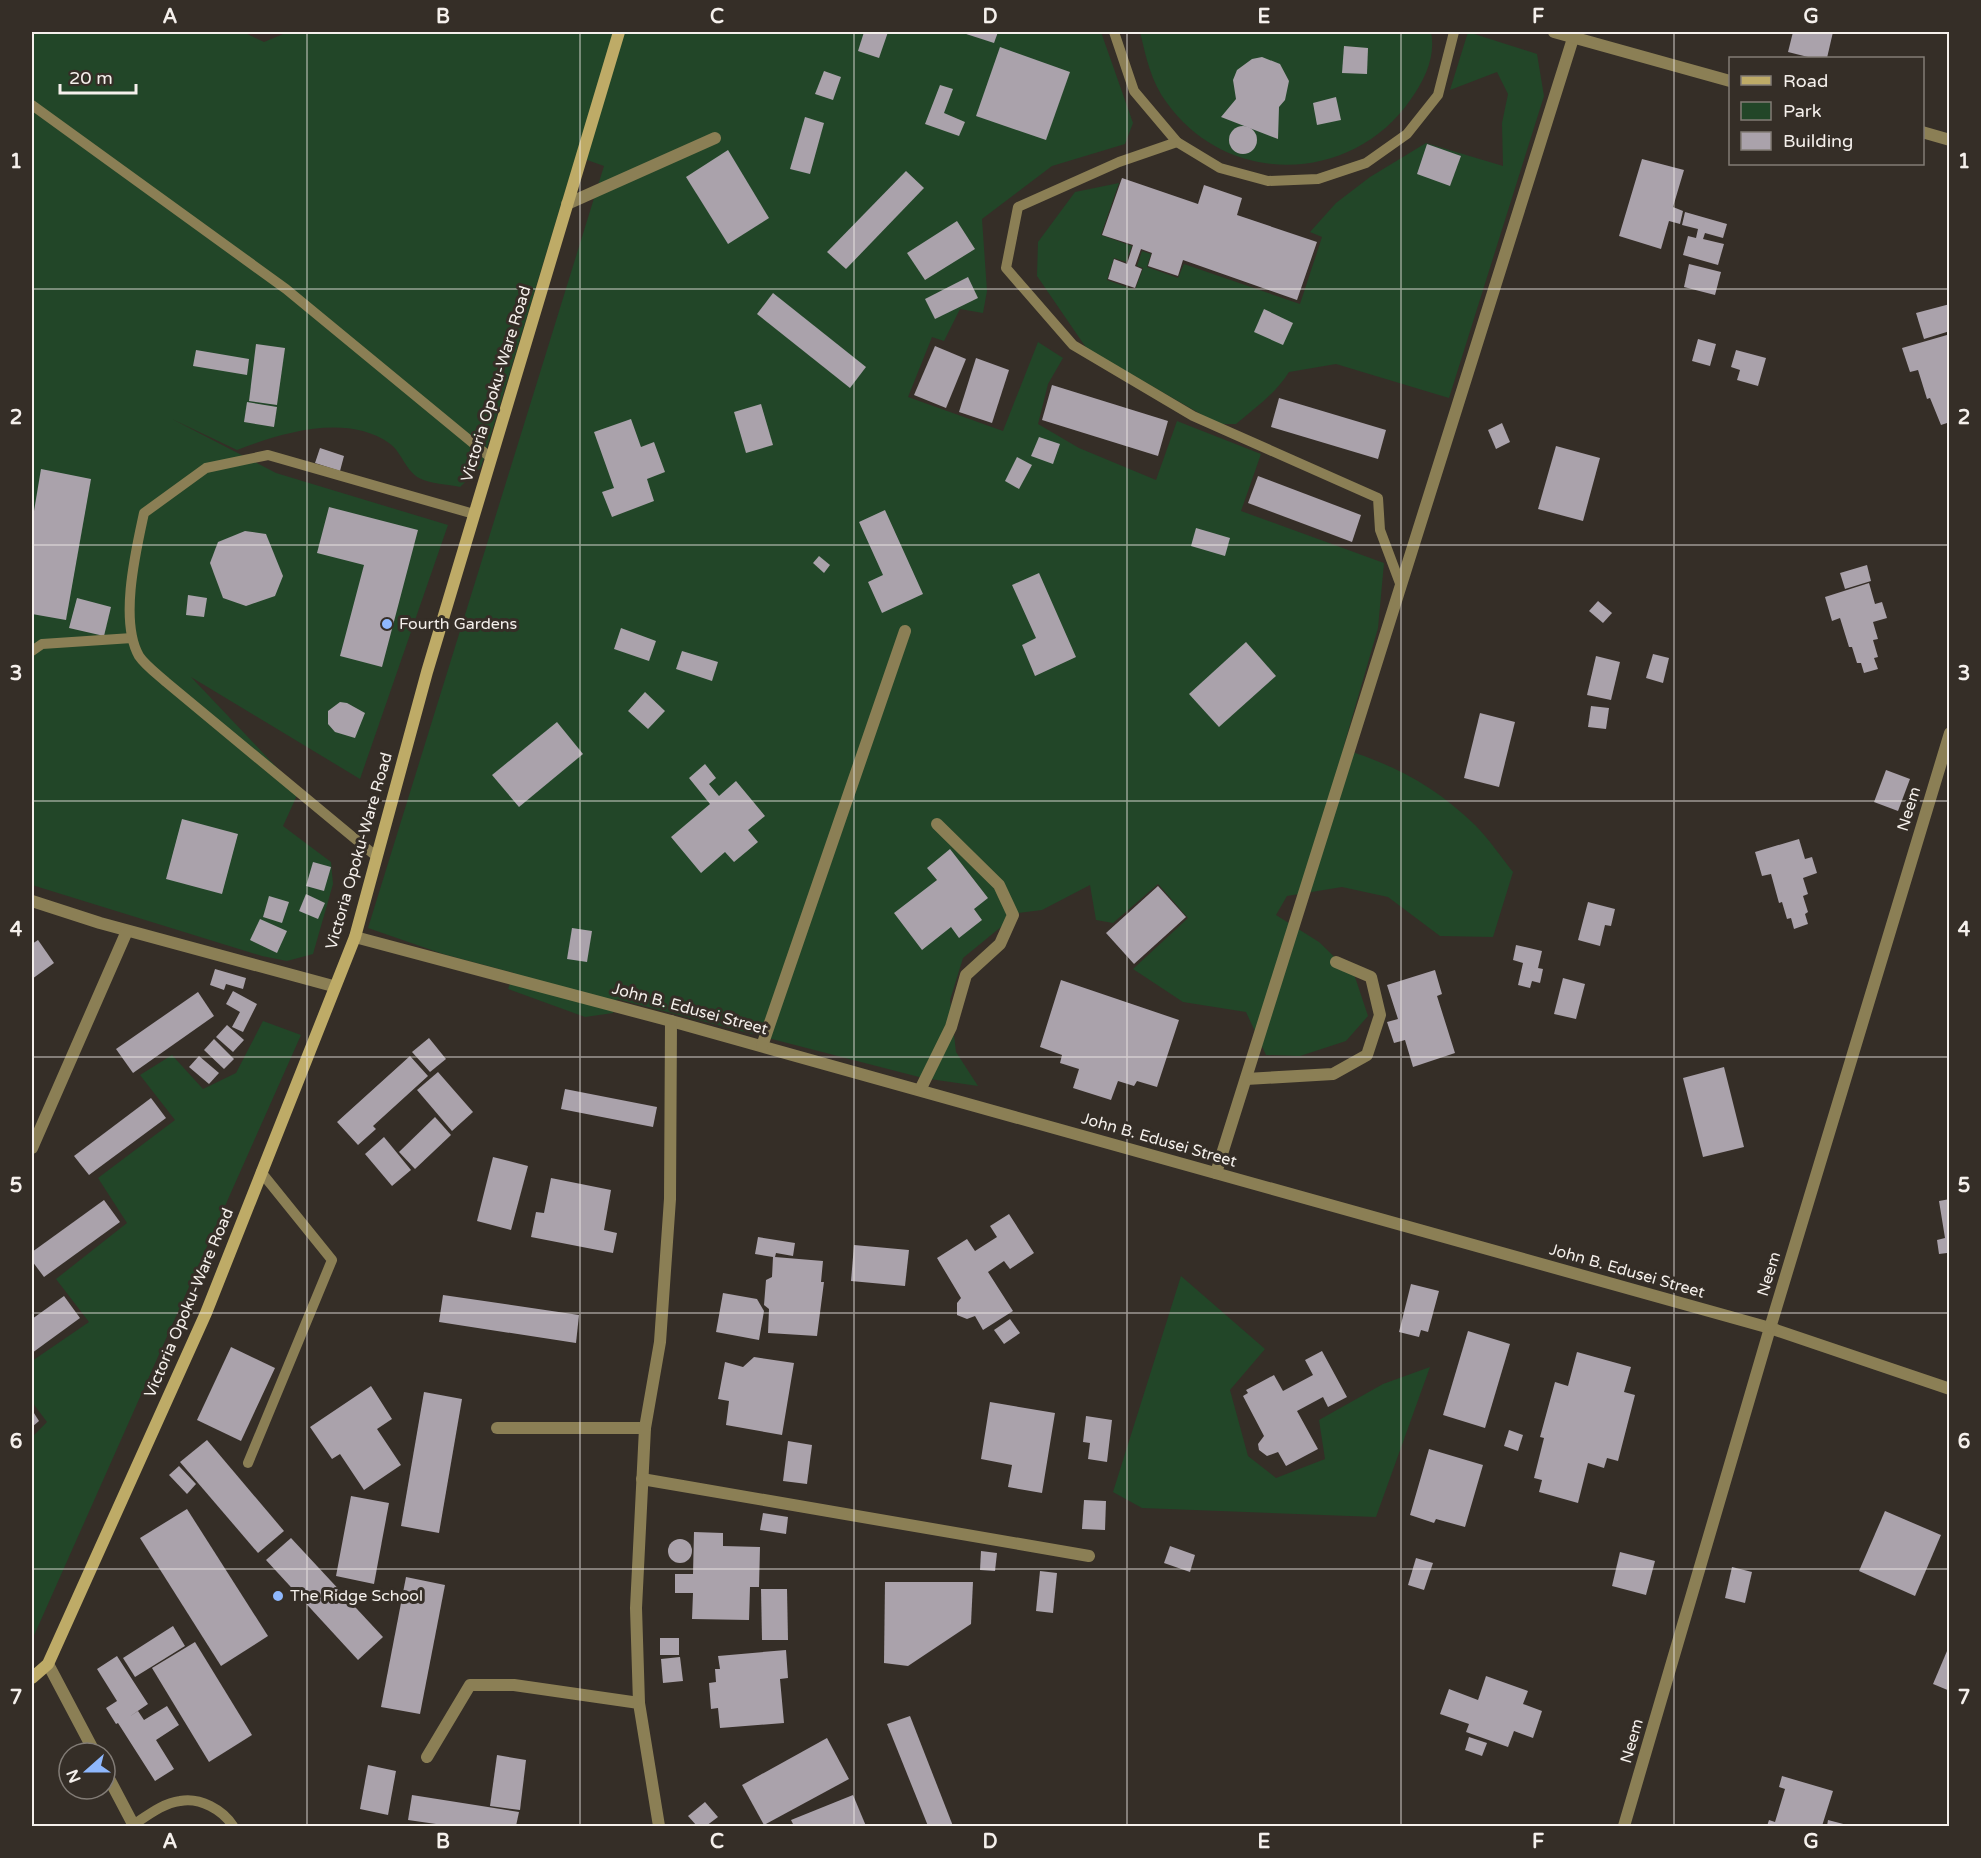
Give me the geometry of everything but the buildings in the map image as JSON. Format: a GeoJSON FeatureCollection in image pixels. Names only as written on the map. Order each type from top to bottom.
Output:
{"type":"FeatureCollection","features":[{"type":"Feature","properties":{"kind":"main road","name":"Victoria Opoku-Ware Road"},"geometry":{"type":"LineString","coordinates":[[32,1678],[48,1664],[206,1313],[333,986],[355,937],[474,514],[619,32]]}},
{"type":"Feature","properties":{"kind":"street"},"geometry":{"type":"LineString","coordinates":[[1554,32],[1574,35],[1729,80]]}},
{"type":"Feature","properties":{"kind":"street"},"geometry":{"type":"LineString","coordinates":[[1216,1173],[1574,35]]}},
{"type":"Feature","properties":{"kind":"street"},"geometry":{"type":"LineString","coordinates":[[1924,132],[1950,140]]}},
{"type":"Feature","properties":{"kind":"street"},"geometry":{"type":"LineString","coordinates":[[567,204],[715,138]]}},
{"type":"Feature","properties":{"kind":"street"},"geometry":{"type":"LineString","coordinates":[[762,1046],[905,631]]}},
{"type":"Feature","properties":{"kind":"street","name":"Neem"},"geometry":{"type":"LineString","coordinates":[[1624,1827],[1770,1328],[1950,733]]}},
{"type":"Feature","properties":{"kind":"street"},"geometry":{"type":"LineString","coordinates":[[920,1090],[951,1026],[966,975],[1000,944],[1013,915],[999,885],[937,824]]}},
{"type":"Feature","properties":{"kind":"street"},"geometry":{"type":"LineString","coordinates":[[32,901],[127,931],[333,986]]}},
{"type":"Feature","properties":{"kind":"street"},"geometry":{"type":"LineString","coordinates":[[32,1148],[127,931]]}},
{"type":"Feature","properties":{"kind":"street","name":"John B. Edusei Street"},"geometry":{"type":"LineString","coordinates":[[355,937],[762,1046],[1770,1328],[1950,1389]]}},
{"type":"Feature","properties":{"kind":"street"},"geometry":{"type":"LineString","coordinates":[[1246,1079],[1333,1074],[1367,1055],[1380,1015],[1371,977],[1336,962]]}},
{"type":"Feature","properties":{"kind":"street"},"geometry":{"type":"LineString","coordinates":[[659,1827],[639,1703],[636,1608],[645,1428],[660,1342],[668,1223],[671,1021]]}},
{"type":"Feature","properties":{"kind":"street"},"geometry":{"type":"LineString","coordinates":[[496,1428],[645,1428]]}},
{"type":"Feature","properties":{"kind":"street"},"geometry":{"type":"LineString","coordinates":[[642,1479],[1089,1556]]}},
{"type":"Feature","properties":{"kind":"street"},"geometry":{"type":"LineString","coordinates":[[48,1664],[89,1741]]}},
{"type":"Feature","properties":{"kind":"street"},"geometry":{"type":"LineString","coordinates":[[427,1757],[470,1685],[514,1685],[639,1703]]}},
{"type":"Feature","properties":{"kind":"street"},"geometry":{"type":"LineString","coordinates":[[117,1794],[134,1826]]}},
{"type":"Feature","properties":{"kind":"lane"},"geometry":{"type":"LineString","coordinates":[[1114,32],[1134,91],[1177,142],[1220,168],[1268,181],[1318,179],[1366,163],[1407,134],[1438,95],[1454,32]]}},
{"type":"Feature","properties":{"kind":"lane"},"geometry":{"type":"LineString","coordinates":[[32,105],[286,289],[491,458]]}},
{"type":"Feature","properties":{"kind":"lane"},"geometry":{"type":"LineString","coordinates":[[1177,142],[1119,162],[1018,207],[1006,268],[1073,345],[1192,416],[1378,498],[1380,530],[1401,586]]}},
{"type":"Feature","properties":{"kind":"lane"},"geometry":{"type":"LineString","coordinates":[[376,857],[166,682],[140,657],[132,638],[130,573],[144,513],[206,468],[268,455],[474,514]]}},
{"type":"Feature","properties":{"kind":"lane"},"geometry":{"type":"LineString","coordinates":[[32,651],[42,645],[132,638]]}},
{"type":"Feature","properties":{"kind":"lane"},"geometry":{"type":"LineString","coordinates":[[248,1463],[332,1260],[261,1172]]}},
{"type":"Feature","properties":{"kind":"lane"},"geometry":{"type":"LineString","coordinates":[[134,1826],[159,1808],[181,1800],[212,1806],[227,1818],[233,1827]]}},
{"type":"Feature","properties":{"kind":"green space"},"geometry":{"type":"Polygon","coordinates":[[[32,32],[243,32],[264,42],[288,32],[1101,32],[1133,123],[1125,144],[1052,166],[982,219],[987,291],[983,313],[960,309],[944,341],[932,337],[908,397],[1003,431],[1038,342],[1063,358],[1048,384],[1038,424],[1079,448],[1156,480],[1177,421],[1261,454],[1241,511],[1384,563],[1378,628],[1343,749],[1380,762],[1430,788],[1460,811],[1490,842],[1513,872],[1493,937],[1440,936],[1388,897],[1342,887],[1287,896],[1276,915],[1319,942],[1355,977],[1368,1016],[1346,1041],[1300,1056],[1266,1055],[1246,1012],[1183,1002],[1133,969],[1188,918],[1158,884],[1113,923],[1096,920],[1090,885],[1042,910],[1018,913],[963,958],[950,1000],[956,1052],[978,1086],[923,1078],[617,999],[613,1013],[585,1017],[508,989],[514,973],[443,954],[368,928],[604,166],[576,156],[481,467],[460,487],[419,478],[414,475],[389,443],[372,434],[353,429],[313,429],[293,432],[237,450],[172,419],[276,473],[448,525],[360,779],[191,677],[299,791],[283,826],[331,862],[333,884],[313,954],[287,961],[262,956],[32,885],[32,32]]]}},
{"type":"Feature","properties":{"kind":"green space"},"geometry":{"type":"Polygon","coordinates":[[[1140,32],[1431,32],[1432,50],[1425,75],[1416,91],[1386,127],[1357,147],[1324,160],[1290,165],[1256,162],[1223,150],[1193,131],[1161,95],[1150,69],[1140,32]]]}},
{"type":"Feature","properties":{"kind":"green space"},"geometry":{"type":"Polygon","coordinates":[[[1468,32],[1537,54],[1544,96],[1449,398],[1336,364],[1289,372],[1272,393],[1236,424],[1218,424],[1087,349],[1037,276],[1038,242],[1075,192],[1119,183],[1101,235],[1132,246],[1126,262],[1114,258],[1107,280],[1135,290],[1143,268],[1137,266],[1142,251],[1151,254],[1147,267],[1178,278],[1184,264],[1300,304],[1322,237],[1310,232],[1336,203],[1370,177],[1426,143],[1503,166],[1502,123],[1508,94],[1497,72],[1450,90],[1468,32]]]}},
{"type":"Feature","properties":{"kind":"green space"},"geometry":{"type":"Polygon","coordinates":[[[263,1021],[301,1035],[32,1640],[32,1437],[47,1422],[32,1402],[32,1361],[89,1322],[56,1279],[127,1223],[98,1178],[175,1120],[140,1075],[172,1055],[203,1089],[236,1073],[263,1021]]]}},
{"type":"Feature","properties":{"kind":"green space"},"geometry":{"type":"Polygon","coordinates":[[[1181,1276],[1265,1349],[1230,1390],[1248,1456],[1276,1478],[1325,1459],[1319,1420],[1383,1384],[1430,1367],[1376,1517],[1142,1508],[1113,1492],[1181,1276]]]}},
{"type":"Feature","properties":{"kind":"place","name":"Fourth Gardens"},"geometry":{"type":"Point","coordinates":[387,624]}},
{"type":"Feature","properties":{"kind":"place","name":"The Ridge School"},"geometry":{"type":"Point","coordinates":[278,1596]}}]}
